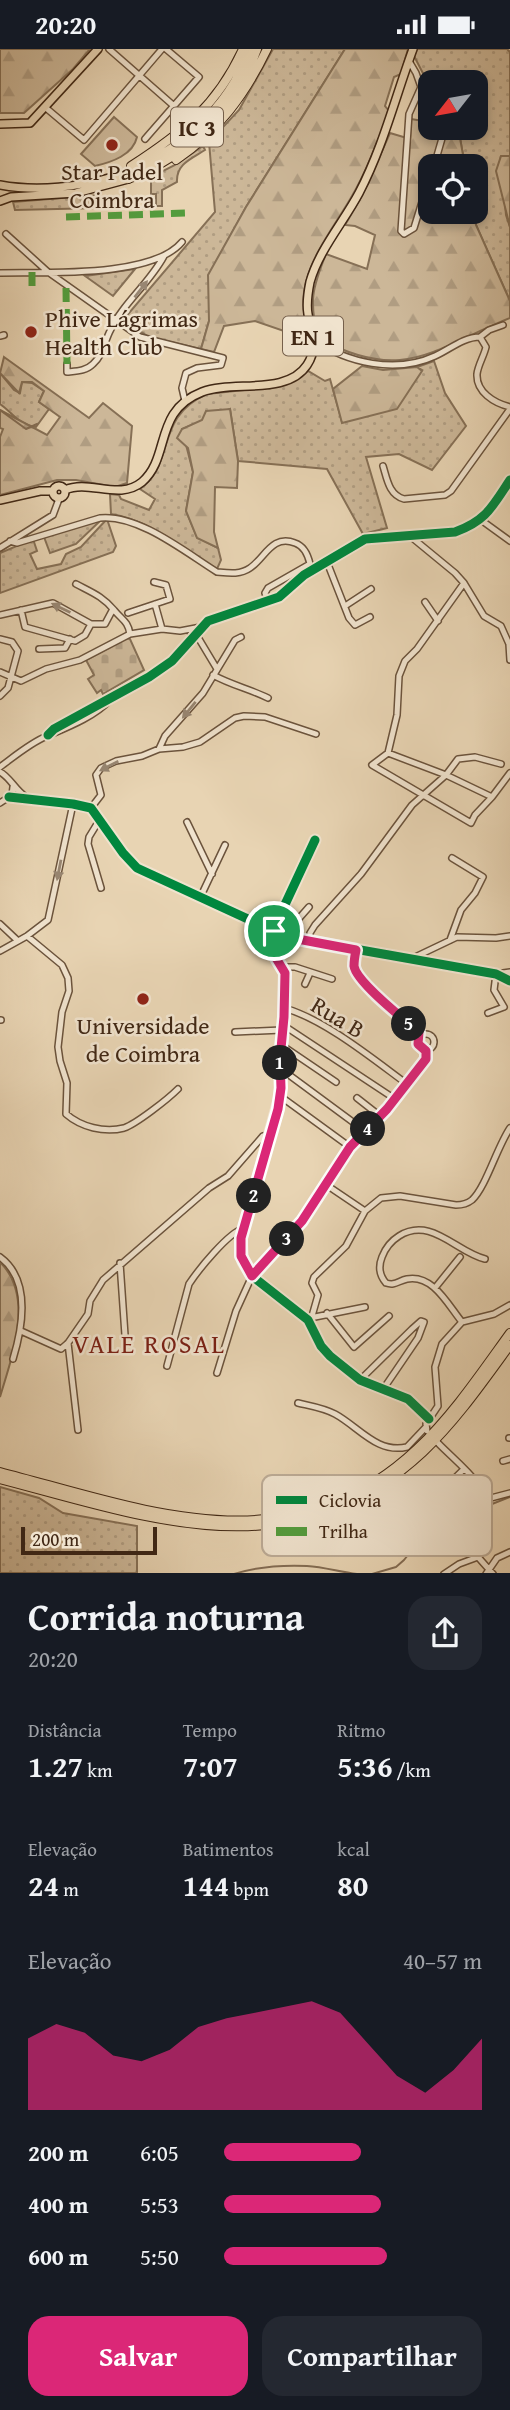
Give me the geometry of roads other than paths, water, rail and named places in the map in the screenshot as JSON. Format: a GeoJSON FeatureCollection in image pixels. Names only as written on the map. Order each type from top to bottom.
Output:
{"type":"FeatureCollection","features":[{"type":"Feature","properties":{"kind":"highway","name":"IC 3"},"geometry":{"type":"LineString","coordinates":[[116,176],[163,146],[193,122],[221,90],[243,49]]}},
{"type":"Feature","properties":{"kind":"highway","name":"IC 3"},"geometry":{"type":"LineString","coordinates":[[116,176],[154,160],[198,127],[232,86],[250,49]]}},
{"type":"Feature","properties":{"kind":"highway","name":"IC 3"},"geometry":{"type":"LineString","coordinates":[[147,171],[192,142],[217,117],[237,90],[257,49]]}},
{"type":"Feature","properties":{"kind":"highway","name":"IC 3"},"geometry":{"type":"LineString","coordinates":[[147,171],[173,162],[215,129],[239,100],[267,49]]}},
{"type":"Feature","properties":{"kind":"highway"},"geometry":{"type":"LineString","coordinates":[[128,179],[147,171]]}},
{"type":"Feature","properties":{"kind":"highway"},"geometry":{"type":"LineString","coordinates":[[383,1475],[415,1451],[445,1419],[510,1333]]}},
{"type":"Feature","properties":{"kind":"highway"},"geometry":{"type":"LineString","coordinates":[[394,1475],[409,1465],[450,1423],[510,1345]]}},
{"type":"Feature","properties":{"kind":"highway"},"geometry":{"type":"LineString","coordinates":[[0,1472],[161,1520],[218,1528],[262,1526]]}},
{"type":"Feature","properties":{"kind":"highway"},"geometry":{"type":"LineString","coordinates":[[0,1479],[160,1513],[218,1521],[262,1520]]}},
{"type":"Feature","properties":{"kind":"main road"},"geometry":{"type":"LineString","coordinates":[[0,124],[30,123],[98,49]]}},
{"type":"Feature","properties":{"kind":"main road","name":"EN 1"},"geometry":{"type":"LineString","coordinates":[[185,401],[216,388],[260,385],[288,379],[306,366],[314,350],[308,313],[311,279],[321,256],[372,166],[387,130],[413,49]]}},
{"type":"Feature","properties":{"kind":"main road"},"geometry":{"type":"LineString","coordinates":[[0,185],[27,188],[62,187],[116,176]]}},
{"type":"Feature","properties":{"kind":"main road"},"geometry":{"type":"LineString","coordinates":[[0,201],[19,196],[76,193],[128,179]]}},
{"type":"Feature","properties":{"kind":"main road"},"geometry":{"type":"LineString","coordinates":[[0,500],[40,491],[53,491],[59,486],[65,490],[79,487],[120,491],[143,481],[154,465],[171,417],[185,401]]}},
{"type":"Feature","properties":{"kind":"main road"},"geometry":{"type":"LineString","coordinates":[[53,491],[54,496],[59,499],[64,496],[65,490]]}},
{"type":"Feature","properties":{"kind":"street"},"geometry":{"type":"LineString","coordinates":[[109,49],[174,106]]}},
{"type":"Feature","properties":{"kind":"street"},"geometry":{"type":"LineString","coordinates":[[43,110],[83,140],[164,49],[199,77],[145,139]]}},
{"type":"Feature","properties":{"kind":"street"},"geometry":{"type":"LineString","coordinates":[[409,61],[418,77]]}},
{"type":"Feature","properties":{"kind":"street"},"geometry":{"type":"LineString","coordinates":[[404,76],[418,80]]}},
{"type":"Feature","properties":{"kind":"street"},"geometry":{"type":"LineString","coordinates":[[418,94],[409,114],[401,231],[404,234],[414,228],[418,215]]}},
{"type":"Feature","properties":{"kind":"street"},"geometry":{"type":"LineString","coordinates":[[6,233],[48,272],[148,341],[223,358],[221,365],[189,371],[183,380],[185,401]]}},
{"type":"Feature","properties":{"kind":"street"},"geometry":{"type":"LineString","coordinates":[[67,364],[67,372],[80,371],[96,362],[117,320],[164,256],[182,242]]}},
{"type":"Feature","properties":{"kind":"street"},"geometry":{"type":"LineString","coordinates":[[0,273],[99,271],[164,256]]}},
{"type":"Feature","properties":{"kind":"street"},"geometry":{"type":"LineString","coordinates":[[314,339],[326,348],[346,356],[384,365],[410,364],[433,357],[503,325]]}},
{"type":"Feature","properties":{"kind":"street"},"geometry":{"type":"LineString","coordinates":[[383,466],[391,491],[398,498],[445,495],[451,491],[510,408],[493,400],[481,389],[477,372],[486,347],[480,337]]}},
{"type":"Feature","properties":{"kind":"street"},"geometry":{"type":"LineString","coordinates":[[314,350],[326,348]]}},
{"type":"Feature","properties":{"kind":"street"},"geometry":{"type":"LineString","coordinates":[[2,771],[9,761],[27,746],[161,669],[214,618],[268,602],[287,592],[304,575],[365,540],[455,531],[481,520],[510,481]]}},
{"type":"Feature","properties":{"kind":"street"},"geometry":{"type":"LineString","coordinates":[[1,546],[53,515],[59,499]]}},
{"type":"Feature","properties":{"kind":"street"},"geometry":{"type":"LineString","coordinates":[[10,541],[17,543],[111,517],[143,527],[217,572],[229,573],[249,569],[277,542],[298,544],[309,557],[310,564],[268,588],[265,593],[268,602]]}},
{"type":"Feature","properties":{"kind":"street"},"geometry":{"type":"LineString","coordinates":[[481,520],[510,541]]}},
{"type":"Feature","properties":{"kind":"street"},"geometry":{"type":"LineString","coordinates":[[410,536],[455,573],[484,616],[501,626],[509,644],[510,660]]}},
{"type":"Feature","properties":{"kind":"street"},"geometry":{"type":"LineString","coordinates":[[327,562],[349,618],[355,625],[370,617]]}},
{"type":"Feature","properties":{"kind":"street"},"geometry":{"type":"LineString","coordinates":[[128,613],[170,599],[166,586],[154,582]]}},
{"type":"Feature","properties":{"kind":"street"},"geometry":{"type":"LineString","coordinates":[[464,583],[438,621],[405,661],[399,676],[397,715],[386,754],[372,765],[471,823],[510,773]]}},
{"type":"Feature","properties":{"kind":"street"},"geometry":{"type":"LineString","coordinates":[[76,584],[107,601],[125,618],[130,634]]}},
{"type":"Feature","properties":{"kind":"street"},"geometry":{"type":"LineString","coordinates":[[345,606],[371,589]]}},
{"type":"Feature","properties":{"kind":"street"},"geometry":{"type":"LineString","coordinates":[[425,602],[438,621]]}},
{"type":"Feature","properties":{"kind":"street"},"geometry":{"type":"LineString","coordinates":[[0,615],[53,603],[91,624],[104,624],[113,609]]}},
{"type":"Feature","properties":{"kind":"street"},"geometry":{"type":"LineString","coordinates":[[155,604],[162,629]]}},
{"type":"Feature","properties":{"kind":"street"},"geometry":{"type":"LineString","coordinates":[[21,610],[25,627],[72,640]]}},
{"type":"Feature","properties":{"kind":"street"},"geometry":{"type":"LineString","coordinates":[[39,649],[65,648],[72,640],[85,635],[91,624]]}},
{"type":"Feature","properties":{"kind":"street"},"geometry":{"type":"LineString","coordinates":[[0,672],[21,681],[55,666],[80,660],[130,634],[162,629],[183,631],[201,628]]}},
{"type":"Feature","properties":{"kind":"street"},"geometry":{"type":"LineString","coordinates":[[183,631],[203,645],[215,672],[234,686],[268,698]]}},
{"type":"Feature","properties":{"kind":"street"},"geometry":{"type":"LineString","coordinates":[[183,631],[184,649]]}},
{"type":"Feature","properties":{"kind":"street"},"geometry":{"type":"LineString","coordinates":[[159,749],[165,736],[203,693],[235,641],[241,637]]}},
{"type":"Feature","properties":{"kind":"street"},"geometry":{"type":"LineString","coordinates":[[0,639],[12,642],[18,651],[8,688],[0,696]]}},
{"type":"Feature","properties":{"kind":"street"},"geometry":{"type":"LineString","coordinates":[[91,808],[100,795],[96,775],[101,768],[159,749],[200,743],[235,719],[244,716],[265,717],[316,734]]}},
{"type":"Feature","properties":{"kind":"street"},"geometry":{"type":"LineString","coordinates":[[386,754],[446,775],[492,797]]}},
{"type":"Feature","properties":{"kind":"street"},"geometry":{"type":"LineString","coordinates":[[309,942],[315,925],[356,879],[406,811],[446,775],[458,759],[466,756],[501,764]]}},
{"type":"Feature","properties":{"kind":"street"},"geometry":{"type":"LineString","coordinates":[[2,771],[9,761]]}},
{"type":"Feature","properties":{"kind":"street"},"geometry":{"type":"LineString","coordinates":[[2,771],[13,787],[28,798]]}},
{"type":"Feature","properties":{"kind":"street"},"geometry":{"type":"LineString","coordinates":[[0,803],[9,797],[13,787]]}},
{"type":"Feature","properties":{"kind":"street"},"geometry":{"type":"LineString","coordinates":[[9,797],[91,808],[122,853],[137,868],[287,937],[496,974],[510,981]]}},
{"type":"Feature","properties":{"kind":"street"},"geometry":{"type":"LineString","coordinates":[[0,951],[48,920],[73,804]]}},
{"type":"Feature","properties":{"kind":"street"},"geometry":{"type":"LineString","coordinates":[[100,819],[89,837],[88,844],[101,888]]}},
{"type":"Feature","properties":{"kind":"street"},"geometry":{"type":"LineString","coordinates":[[187,822],[212,874]]}},
{"type":"Feature","properties":{"kind":"street"},"geometry":{"type":"LineString","coordinates":[[315,840],[274,931],[270,948],[283,967],[280,1096],[244,1228],[241,1256],[252,1276],[310,1318],[321,1346],[330,1356],[360,1380],[408,1399],[429,1419]]}},
{"type":"Feature","properties":{"kind":"street"},"geometry":{"type":"LineString","coordinates":[[200,898],[225,845]]}},
{"type":"Feature","properties":{"kind":"street"},"geometry":{"type":"LineString","coordinates":[[450,940],[461,910],[475,893],[483,877],[452,858]]}},
{"type":"Feature","properties":{"kind":"street"},"geometry":{"type":"LineString","coordinates":[[287,937],[309,907]]}},
{"type":"Feature","properties":{"kind":"street"},"geometry":{"type":"LineString","coordinates":[[0,924],[17,940]]}},
{"type":"Feature","properties":{"kind":"street"},"geometry":{"type":"LineString","coordinates":[[27,936],[62,965],[68,978],[69,991],[62,1011],[58,1047],[67,1083],[66,1114],[93,1127],[125,1128],[178,1089]]}},
{"type":"Feature","properties":{"kind":"street"},"geometry":{"type":"LineString","coordinates":[[412,959],[450,940],[467,936],[510,936]]}},
{"type":"Feature","properties":{"kind":"street"},"geometry":{"type":"LineString","coordinates":[[438,947],[439,963]]}},
{"type":"Feature","properties":{"kind":"street"},"geometry":{"type":"LineString","coordinates":[[356,950],[356,972],[421,1034],[426,1034],[435,1041],[432,1050],[426,1051]]}},
{"type":"Feature","properties":{"kind":"street"},"geometry":{"type":"LineString","coordinates":[[283,967],[295,967],[332,979]]}},
{"type":"Feature","properties":{"kind":"street"},"geometry":{"type":"LineString","coordinates":[[496,974],[510,972]]}},
{"type":"Feature","properties":{"kind":"street"},"geometry":{"type":"LineString","coordinates":[[305,985],[310,973]]}},
{"type":"Feature","properties":{"kind":"street"},"geometry":{"type":"LineString","coordinates":[[488,1013],[504,1007],[494,990],[496,974]]}},
{"type":"Feature","properties":{"kind":"street","name":"Rua B"},"geometry":{"type":"LineString","coordinates":[[284,1007],[349,1043],[407,1084]]}},
{"type":"Feature","properties":{"kind":"street"},"geometry":{"type":"LineString","coordinates":[[235,1032],[282,1028],[395,1099]]}},
{"type":"Feature","properties":{"kind":"street"},"geometry":{"type":"LineString","coordinates":[[216,1373],[236,1311],[252,1276],[302,1221],[350,1147],[395,1099],[426,1059],[426,1051],[418,1044],[417,1038],[421,1034]]}},
{"type":"Feature","properties":{"kind":"street"},"geometry":{"type":"LineString","coordinates":[[280,1044],[336,1082]]}},
{"type":"Feature","properties":{"kind":"street"},"geometry":{"type":"LineString","coordinates":[[281,1069],[365,1131]]}},
{"type":"Feature","properties":{"kind":"street"},"geometry":{"type":"LineString","coordinates":[[280,1096],[350,1147]]}},
{"type":"Feature","properties":{"kind":"street"},"geometry":{"type":"LineString","coordinates":[[357,1098],[380,1116]]}},
{"type":"Feature","properties":{"kind":"street"},"geometry":{"type":"LineString","coordinates":[[310,1318],[318,1295],[312,1283],[314,1277],[351,1240],[365,1211],[381,1198],[392,1196],[466,1204],[477,1193],[501,1141],[510,1128]]}},
{"type":"Feature","properties":{"kind":"street"},"geometry":{"type":"LineString","coordinates":[[21,1331],[61,1349],[88,1314],[90,1301],[103,1280],[212,1185],[228,1176],[270,1132]]}},
{"type":"Feature","properties":{"kind":"street"},"geometry":{"type":"LineString","coordinates":[[325,1185],[365,1211]]}},
{"type":"Feature","properties":{"kind":"street"},"geometry":{"type":"LineString","coordinates":[[167,1366],[189,1285],[196,1273],[233,1234],[244,1228]]}},
{"type":"Feature","properties":{"kind":"street"},"geometry":{"type":"LineString","coordinates":[[462,1322],[435,1288],[421,1280],[406,1279],[390,1285],[382,1279],[379,1265],[381,1258],[396,1238],[412,1231],[428,1230],[468,1253],[485,1259]]}},
{"type":"Feature","properties":{"kind":"street"},"geometry":{"type":"LineString","coordinates":[[0,1257],[11,1266],[22,1305],[21,1331],[13,1359]]}},
{"type":"Feature","properties":{"kind":"street"},"geometry":{"type":"LineString","coordinates":[[435,1288],[460,1257]]}},
{"type":"Feature","properties":{"kind":"street"},"geometry":{"type":"LineString","coordinates":[[120,1263],[125,1335]]}},
{"type":"Feature","properties":{"kind":"street"},"geometry":{"type":"LineString","coordinates":[[298,1403],[332,1412],[363,1436],[388,1446],[407,1447],[426,1430],[429,1419],[437,1410],[439,1400],[435,1367],[442,1344],[462,1322],[494,1314],[510,1305]]}},
{"type":"Feature","properties":{"kind":"street"},"geometry":{"type":"LineString","coordinates":[[310,1318],[365,1307]]}},
{"type":"Feature","properties":{"kind":"street"},"geometry":{"type":"LineString","coordinates":[[327,1313],[354,1347],[389,1316]]}},
{"type":"Feature","properties":{"kind":"street"},"geometry":{"type":"LineString","coordinates":[[360,1380],[412,1329],[421,1321],[424,1322],[418,1338],[384,1388]]}},
{"type":"Feature","properties":{"kind":"street"},"geometry":{"type":"LineString","coordinates":[[68,1343],[78,1430]]}},
{"type":"Feature","properties":{"kind":"street"},"geometry":{"type":"LineString","coordinates":[[438,1443],[467,1475]]}},
{"type":"Feature","properties":{"kind":"street"},"geometry":{"type":"LineString","coordinates":[[503,1461],[510,1459]]}},
{"type":"Feature","properties":{"kind":"street"},"geometry":{"type":"LineString","coordinates":[[458,1475],[463,1470]]}},
{"type":"Feature","properties":{"kind":"street"},"geometry":{"type":"LineString","coordinates":[[492,1498],[510,1493]]}},
{"type":"Feature","properties":{"kind":"street"},"geometry":{"type":"LineString","coordinates":[[444,1573],[478,1557],[490,1572],[497,1558],[510,1552]]}},
{"type":"Feature","properties":{"kind":"waterway"},"geometry":{"type":"LineString","coordinates":[[0,410],[26,429],[37,424]]}},
{"type":"Feature","properties":{"kind":"waterway"},"geometry":{"type":"LineString","coordinates":[[492,1504],[510,1497]]}},
{"type":"Feature","properties":{"kind":"waterway"},"geometry":{"type":"LineString","coordinates":[[375,1573],[396,1567],[407,1556]]}},
{"type":"Feature","properties":{"kind":"waterway"},"geometry":{"type":"LineString","coordinates":[[238,1573],[280,1566],[320,1567],[352,1573]]}},
{"type":"Feature","properties":{"kind":"place","name":"Star Padel Coimbra"},"geometry":{"type":"Point","coordinates":[112,145]}},
{"type":"Feature","properties":{"kind":"place","name":"Phive Lágrimas Health Club"},"geometry":{"type":"Point","coordinates":[31,332]}},
{"type":"Feature","properties":{"kind":"place","name":"Universidade de Coimbra"},"geometry":{"type":"Point","coordinates":[143,999]}},
{"type":"Feature","properties":{"kind":"district","name":"VALE ROSAL"},"geometry":{"type":"Point","coordinates":[149,1343]}}]}
